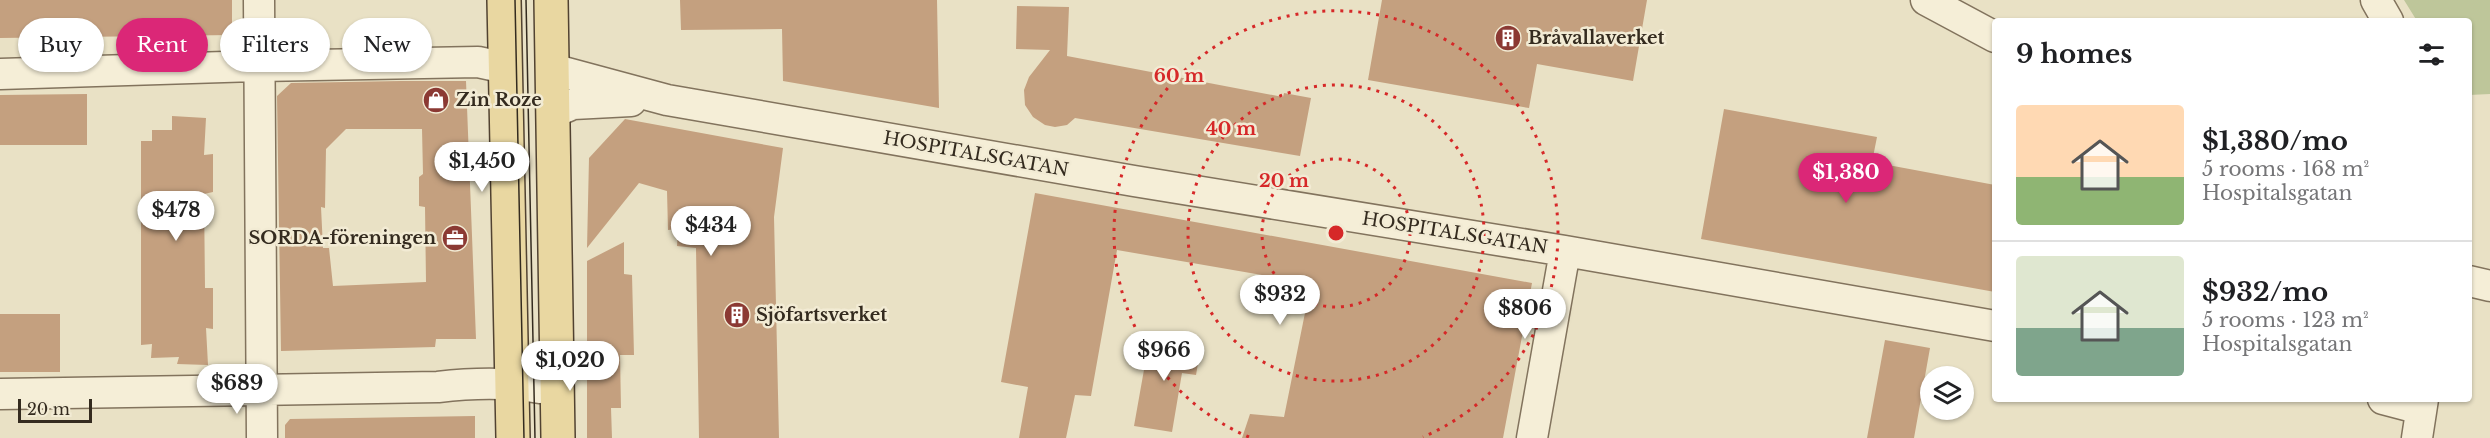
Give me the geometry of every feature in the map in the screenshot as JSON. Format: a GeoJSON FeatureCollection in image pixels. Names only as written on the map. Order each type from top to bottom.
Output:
{"type":"FeatureCollection","features":[{"type":"Feature","properties":{"kind":"main road"},"geometry":{"type":"LineString","coordinates":[[504,0],[506,68],[537,379],[557,438]]}},
{"type":"Feature","properties":{"kind":"main road"},"geometry":{"type":"LineString","coordinates":[[513,438],[537,379],[552,113],[551,0]]}},
{"type":"Feature","properties":{"kind":"street"},"geometry":{"type":"LineString","coordinates":[[259,0],[259,18]]}},
{"type":"Feature","properties":{"kind":"street"},"geometry":{"type":"LineString","coordinates":[[1926,0],[1992,35]]}},
{"type":"Feature","properties":{"kind":"street"},"geometry":{"type":"LineString","coordinates":[[2376,0],[2386,18]]}},
{"type":"Feature","properties":{"kind":"street"},"geometry":{"type":"LineString","coordinates":[[330,65],[478,62],[506,68]]}},
{"type":"Feature","properties":{"kind":"street"},"geometry":{"type":"LineString","coordinates":[[0,74],[220,67]]}},
{"type":"Feature","properties":{"kind":"street","name":"HOSPITALSGATAN"},"geometry":{"type":"LineString","coordinates":[[552,69],[667,100],[1992,325]]}},
{"type":"Feature","properties":{"kind":"street"},"geometry":{"type":"LineString","coordinates":[[259,72],[262,438]]}},
{"type":"Feature","properties":{"kind":"street","name":"HOSPITALSGATAN"},"geometry":{"type":"LineString","coordinates":[[552,113],[573,104],[667,100]]}},
{"type":"Feature","properties":{"kind":"street"},"geometry":{"type":"LineString","coordinates":[[1532,438],[1565,251]]}},
{"type":"Feature","properties":{"kind":"street"},"geometry":{"type":"LineString","coordinates":[[2472,282],[2490,286]]}},
{"type":"Feature","properties":{"kind":"street"},"geometry":{"type":"LineString","coordinates":[[0,394],[438,387],[537,379]]}},
{"type":"Feature","properties":{"kind":"street"},"geometry":{"type":"LineString","coordinates":[[2390,402],[2420,415]]}},
{"type":"Feature","properties":{"kind":"green space"},"geometry":{"type":"Polygon","coordinates":[[[2404,0],[2490,0],[2490,94],[2472,95],[2472,18],[2415,18],[2404,0]]]}},
{"type":"Feature","properties":{"kind":"building"},"geometry":{"type":"Polygon","coordinates":[[[0,0],[232,0],[232,18],[220,18],[220,35],[208,35],[208,18],[116,18],[116,36],[104,37],[104,18],[18,18],[18,38],[0,38],[0,0]]]}},
{"type":"Feature","properties":{"kind":"building"},"geometry":{"type":"Polygon","coordinates":[[[680,0],[937,0],[939,108],[783,81],[782,29],[681,30],[680,0]]]}},
{"type":"Feature","properties":{"kind":"building","name":"Bråvallaverket"},"geometry":{"type":"Polygon","coordinates":[[[1382,0],[1647,0],[1633,81],[1537,64],[1529,108],[1368,80],[1382,0]]]}},
{"type":"Feature","properties":{"kind":"building"},"geometry":{"type":"Polygon","coordinates":[[[1017,6],[1069,7],[1067,56],[1283,97],[1284,93],[1311,98],[1300,156],[1075,118],[1067,125],[1055,127],[1045,125],[1033,117],[1025,105],[1024,90],[1029,77],[1050,50],[1016,49],[1017,6]]]}},
{"type":"Feature","properties":{"kind":"building"},"geometry":{"type":"Polygon","coordinates":[[[466,81],[476,339],[436,339],[435,347],[281,351],[277,96],[291,83],[466,81]],[[346,129],[326,149],[325,208],[321,207],[323,248],[329,248],[333,286],[426,282],[425,207],[419,206],[419,177],[423,174],[422,129],[346,129]]]}},
{"type":"Feature","properties":{"kind":"building"},"geometry":{"type":"Polygon","coordinates":[[[87,94],[87,145],[0,145],[0,95],[87,94]]]}},
{"type":"Feature","properties":{"kind":"building"},"geometry":{"type":"Polygon","coordinates":[[[1724,109],[1877,137],[1872,162],[1992,184],[1992,291],[1701,239],[1724,109]]]}},
{"type":"Feature","properties":{"kind":"building"},"geometry":{"type":"Polygon","coordinates":[[[172,116],[206,118],[204,155],[213,154],[213,192],[204,194],[205,288],[213,288],[213,329],[206,328],[208,365],[177,364],[179,357],[151,358],[152,344],[141,345],[141,141],[152,141],[152,130],[172,130],[172,116]]]}},
{"type":"Feature","properties":{"kind":"building","name":"Sjöfartsverket"},"geometry":{"type":"Polygon","coordinates":[[[625,119],[783,148],[774,217],[779,438],[699,438],[696,248],[677,246],[678,229],[668,230],[667,191],[639,183],[587,248],[589,158],[625,119]]]}},
{"type":"Feature","properties":{"kind":"building"},"geometry":{"type":"Polygon","coordinates":[[[1035,193],[1532,283],[1503,438],[1242,438],[1250,414],[1284,417],[1306,308],[1258,298],[1262,275],[1117,250],[1091,396],[1075,395],[1066,438],[1019,438],[1028,387],[1001,382],[1035,193]]]}},
{"type":"Feature","properties":{"kind":"building"},"geometry":{"type":"Polygon","coordinates":[[[624,242],[624,274],[632,275],[634,355],[620,355],[621,408],[611,408],[612,438],[587,438],[587,261],[624,242]]]}},
{"type":"Feature","properties":{"kind":"building"},"geometry":{"type":"Polygon","coordinates":[[[0,314],[60,314],[60,372],[0,372],[0,314]]]}},
{"type":"Feature","properties":{"kind":"building"},"geometry":{"type":"Polygon","coordinates":[[[1150,336],[1201,346],[1196,375],[1182,373],[1172,432],[1134,426],[1150,336]]]}},
{"type":"Feature","properties":{"kind":"building"},"geometry":{"type":"Polygon","coordinates":[[[1885,340],[1930,348],[1927,366],[1920,366],[1920,404],[1914,438],[1867,438],[1885,340]]]}},
{"type":"Feature","properties":{"kind":"building"},"geometry":{"type":"Polygon","coordinates":[[[475,416],[475,438],[285,438],[285,425],[290,419],[475,416]]]}},
{"type":"Feature","properties":{"kind":"tram line"},"geometry":{"type":"LineString","coordinates":[[515,0],[524,438]]}},
{"type":"Feature","properties":{"kind":"tram line"},"geometry":{"type":"LineString","coordinates":[[526,0],[535,438]]}},
{"type":"Feature","properties":{"kind":"place","name":"Bråvallaverket"},"geometry":{"type":"Point","coordinates":[1508,38]}},
{"type":"Feature","properties":{"kind":"place","name":"Zin Roze"},"geometry":{"type":"Point","coordinates":[436,100]}},
{"type":"Feature","properties":{"kind":"place","name":"SORDA-föreningen"},"geometry":{"type":"Point","coordinates":[455,238]}},
{"type":"Feature","properties":{"kind":"place","name":"Sjöfartsverket"},"geometry":{"type":"Point","coordinates":[737,315]}}]}
